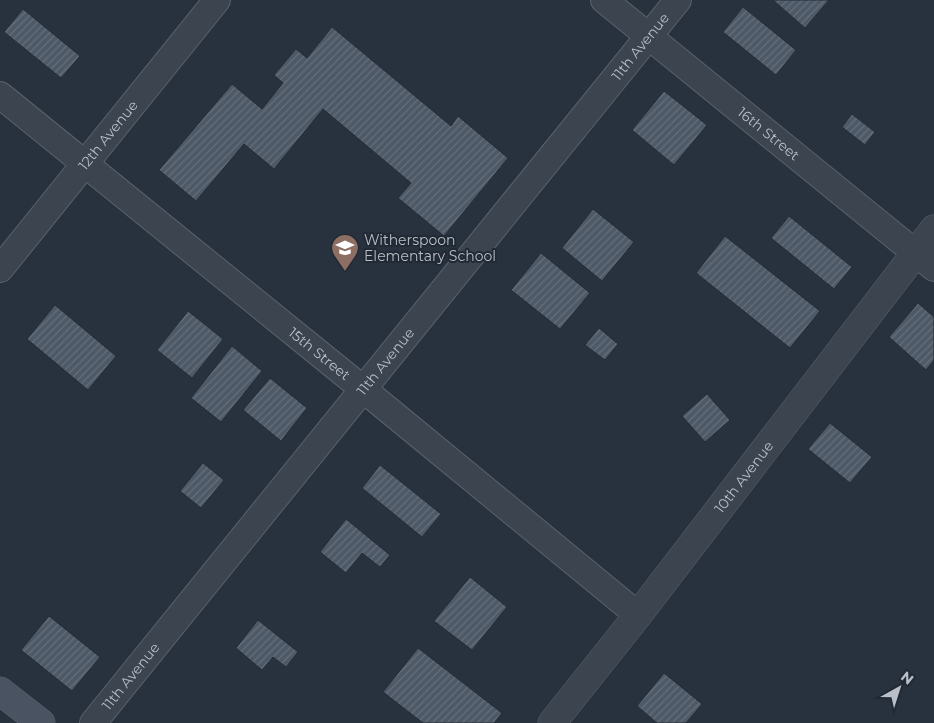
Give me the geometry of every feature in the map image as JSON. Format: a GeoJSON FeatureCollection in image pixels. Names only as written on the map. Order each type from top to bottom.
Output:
{"type":"FeatureCollection","features":[{"type":"Feature","properties":{"kind":"main road"},"geometry":{"type":"LineString","coordinates":[[0,691],[41,723]]}},
{"type":"Feature","properties":{"kind":"street","name":"12th Avenue"},"geometry":{"type":"LineString","coordinates":[[0,269],[216,0]]}},
{"type":"Feature","properties":{"kind":"street","name":"16th Street"},"geometry":{"type":"LineString","coordinates":[[604,0],[924,261]]}},
{"type":"Feature","properties":{"kind":"street","name":"11th Avenue"},"geometry":{"type":"LineString","coordinates":[[93,723],[678,0]]}},
{"type":"Feature","properties":{"kind":"street","name":"15th Street"},"geometry":{"type":"LineString","coordinates":[[0,95],[638,615]]}},
{"type":"Feature","properties":{"kind":"street","name":"10th Avenue"},"geometry":{"type":"LineString","coordinates":[[552,723],[924,261],[934,229]]}},
{"type":"Feature","properties":{"kind":"building"},"geometry":{"type":"Polygon","coordinates":[[[773,0],[829,0],[805,28],[773,0]]]}},
{"type":"Feature","properties":{"kind":"building"},"geometry":{"type":"Polygon","coordinates":[[[743,7],[796,50],[776,75],[723,32],[743,7]]]}},
{"type":"Feature","properties":{"kind":"building"},"geometry":{"type":"Polygon","coordinates":[[[23,9],[80,56],[61,78],[4,32],[23,9]]]}},
{"type":"Feature","properties":{"kind":"building"},"geometry":{"type":"Polygon","coordinates":[[[332,27],[451,126],[458,116],[508,158],[444,236],[398,198],[411,183],[323,109],[274,169],[244,144],[196,201],[159,170],[232,84],[262,109],[283,83],[274,75],[296,49],[307,58],[332,27]]]}},
{"type":"Feature","properties":{"kind":"building"},"geometry":{"type":"Polygon","coordinates":[[[664,91],[707,125],[674,165],[632,130],[664,91]]]}},
{"type":"Feature","properties":{"kind":"building"},"geometry":{"type":"Polygon","coordinates":[[[852,114],[875,132],[865,145],[842,127],[852,114]]]}},
{"type":"Feature","properties":{"kind":"building"},"geometry":{"type":"Polygon","coordinates":[[[593,209],[634,242],[602,281],[562,248],[593,209]]]}},
{"type":"Feature","properties":{"kind":"building"},"geometry":{"type":"Polygon","coordinates":[[[789,216],[852,267],[834,289],[771,238],[789,216]]]}},
{"type":"Feature","properties":{"kind":"building"},"geometry":{"type":"Polygon","coordinates":[[[725,236],[820,311],[790,348],[696,273],[725,236]]]}},
{"type":"Feature","properties":{"kind":"building"},"geometry":{"type":"Polygon","coordinates":[[[541,253],[590,293],[560,329],[511,290],[541,253]]]}},
{"type":"Feature","properties":{"kind":"building"},"geometry":{"type":"Polygon","coordinates":[[[918,303],[934,317],[934,360],[926,370],[889,337],[918,303]]]}},
{"type":"Feature","properties":{"kind":"building"},"geometry":{"type":"Polygon","coordinates":[[[55,305],[116,356],[88,390],[27,339],[55,305]]]}},
{"type":"Feature","properties":{"kind":"building"},"geometry":{"type":"Polygon","coordinates":[[[188,311],[223,339],[192,378],[157,350],[188,311]]]}},
{"type":"Feature","properties":{"kind":"building"},"geometry":{"type":"Polygon","coordinates":[[[599,328],[618,344],[605,360],[585,345],[599,328]]]}},
{"type":"Feature","properties":{"kind":"building"},"geometry":{"type":"Polygon","coordinates":[[[232,346],[262,371],[221,422],[191,398],[232,346]]]}},
{"type":"Feature","properties":{"kind":"building"},"geometry":{"type":"Polygon","coordinates":[[[270,378],[307,408],[281,441],[243,410],[270,378]]]}},
{"type":"Feature","properties":{"kind":"building"},"geometry":{"type":"Polygon","coordinates":[[[707,394],[730,420],[705,442],[682,416],[707,394]]]}},
{"type":"Feature","properties":{"kind":"building"},"geometry":{"type":"Polygon","coordinates":[[[830,423],[872,457],[850,483],[808,449],[830,423]]]}},
{"type":"Feature","properties":{"kind":"building"},"geometry":{"type":"Polygon","coordinates":[[[203,463],[224,480],[201,508],[180,491],[203,463]]]}},
{"type":"Feature","properties":{"kind":"building"},"geometry":{"type":"Polygon","coordinates":[[[380,465],[441,514],[422,537],[362,488],[380,465]]]}},
{"type":"Feature","properties":{"kind":"building"},"geometry":{"type":"Polygon","coordinates":[[[346,519],[390,555],[380,567],[362,553],[346,573],[320,552],[346,519]]]}},
{"type":"Feature","properties":{"kind":"building"},"geometry":{"type":"Polygon","coordinates":[[[470,577],[507,607],[472,650],[434,621],[470,577]]]}},
{"type":"Feature","properties":{"kind":"building"},"geometry":{"type":"Polygon","coordinates":[[[49,616],[100,657],[72,691],[21,650],[49,616]]]}},
{"type":"Feature","properties":{"kind":"building"},"geometry":{"type":"Polygon","coordinates":[[[258,620],[298,652],[286,667],[273,657],[262,670],[236,648],[258,620]]]}},
{"type":"Feature","properties":{"kind":"building"},"geometry":{"type":"Polygon","coordinates":[[[418,648],[502,713],[494,723],[423,723],[383,692],[418,648]]]}},
{"type":"Feature","properties":{"kind":"building"},"geometry":{"type":"Polygon","coordinates":[[[664,673],[702,704],[686,723],[657,723],[637,706],[664,673]]]}},
{"type":"Feature","properties":{"kind":"place","name":"Witherspoon Elementary School"},"geometry":{"type":"Point","coordinates":[345,272]}}]}
